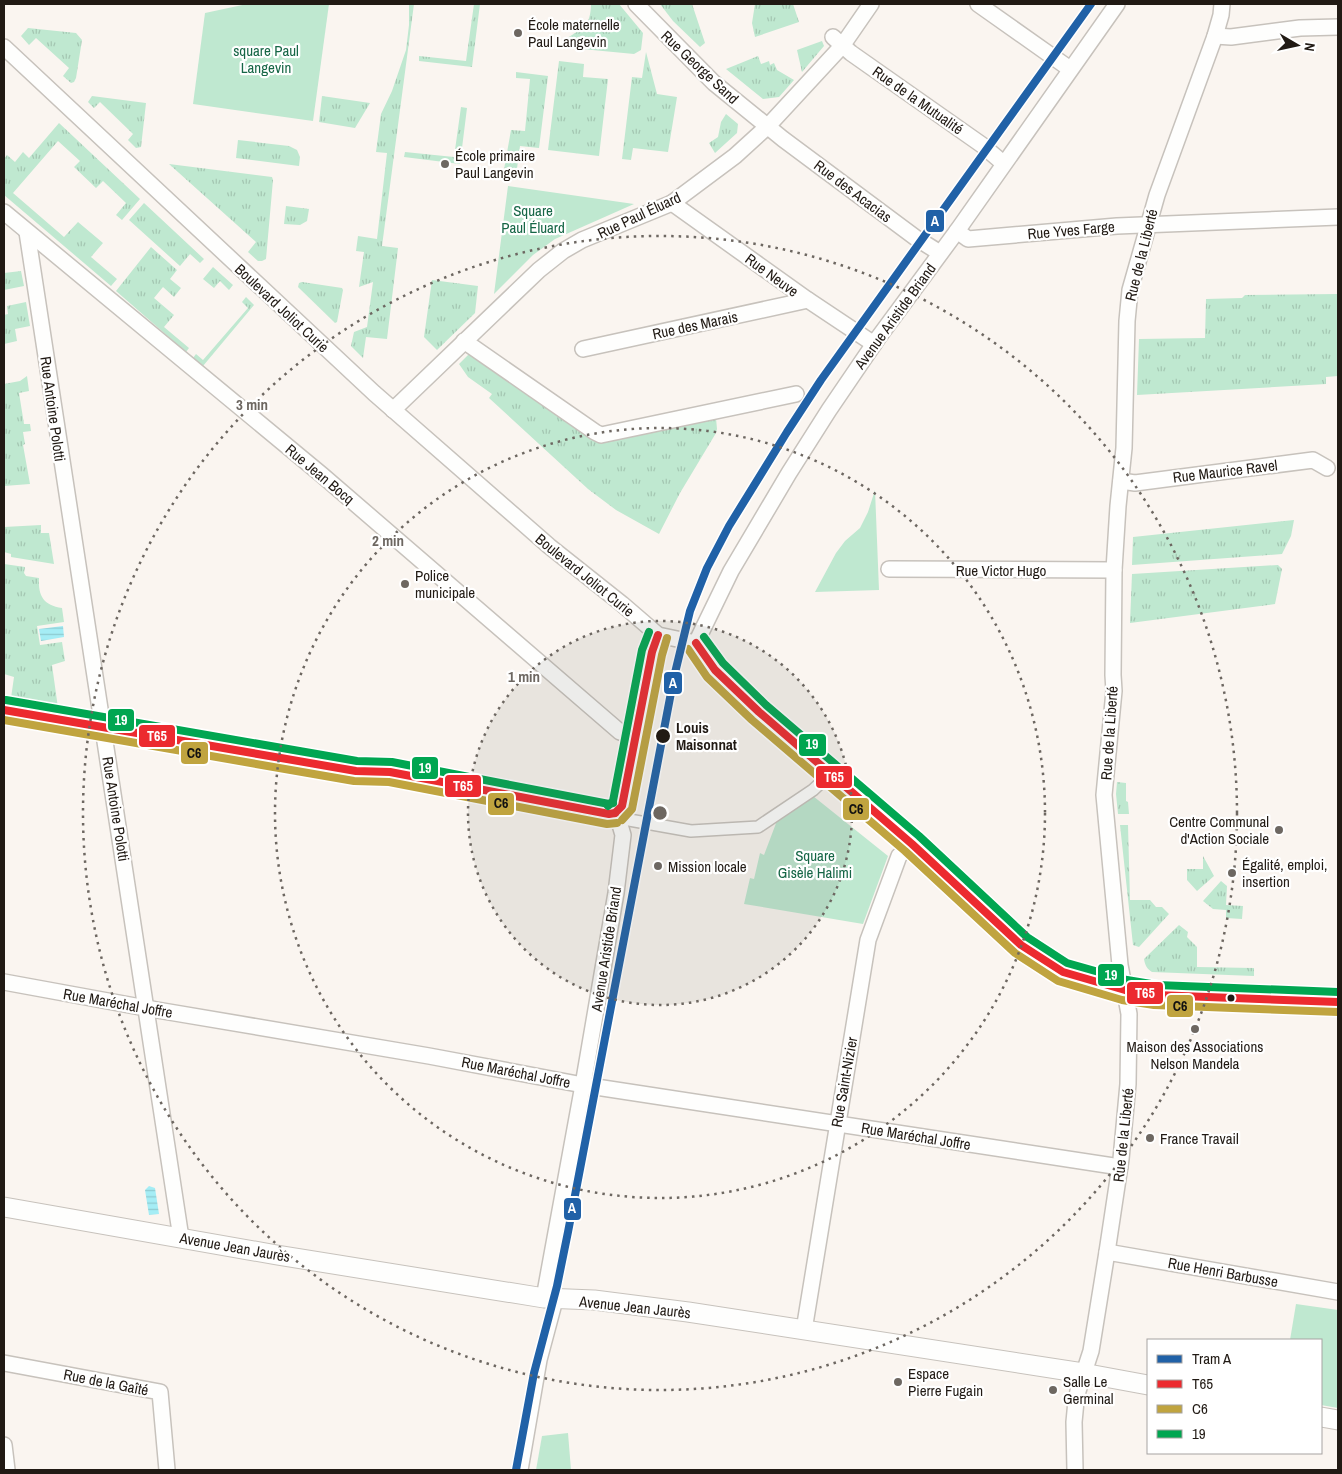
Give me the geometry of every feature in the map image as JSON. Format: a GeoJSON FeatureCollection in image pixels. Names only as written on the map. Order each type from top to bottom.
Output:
{"type":"FeatureCollection","features":[{"type":"Feature","properties":{"kind":"street","name":"Rue George Sand"},"geometry":{"type":"LineString","coordinates":[[636,4],[714,83],[768,126]]}},
{"type":"Feature","properties":{"kind":"street","name":"Rue Paul Éluard"},"geometry":{"type":"LineString","coordinates":[[393,410],[539,270],[563,251],[582,240],[672,203],[735,156],[768,126],[871,4]]}},
{"type":"Feature","properties":{"kind":"street"},"geometry":{"type":"LineString","coordinates":[[978,4],[1070,69]]}},
{"type":"Feature","properties":{"kind":"street","name":"Avenue Aristide Briand"},"geometry":{"type":"LineString","coordinates":[[696,643],[723,584],[789,472],[874,344],[1117,4]]}},
{"type":"Feature","properties":{"kind":"street","name":"Rue de la Liberté"},"geometry":{"type":"LineString","coordinates":[[1075,1470],[1074,1422],[1078,1391],[1090,1351],[1107,1252],[1120,1168],[1128,1084],[1129,1014],[1120,965],[1104,795],[1114,699],[1114,570],[1124,448],[1127,321],[1130,290],[1157,195],[1215,36],[1222,4]]}},
{"type":"Feature","properties":{"kind":"street"},"geometry":{"type":"LineString","coordinates":[[1215,36],[1231,37],[1300,28],[1338,27]]}},
{"type":"Feature","properties":{"kind":"street","name":"Rue de la Mutualité"},"geometry":{"type":"LineString","coordinates":[[838,41],[982,145],[1003,163]]}},
{"type":"Feature","properties":{"kind":"street","name":"Boulevard Joliot Curie"},"geometry":{"type":"LineString","coordinates":[[4,47],[393,410],[549,546],[658,635],[696,643]]}},
{"type":"Feature","properties":{"kind":"street","name":"Rue des Acacias"},"geometry":{"type":"LineString","coordinates":[[768,126],[916,238],[940,253]]}},
{"type":"Feature","properties":{"kind":"street","name":"Rue Neuve"},"geometry":{"type":"LineString","coordinates":[[672,203],[808,300],[874,344]]}},
{"type":"Feature","properties":{"kind":"street","name":"Rue Jean Bocq"},"geometry":{"type":"LineString","coordinates":[[4,212],[322,475],[620,732],[635,737]]}},
{"type":"Feature","properties":{"kind":"street","name":"Rue Yves Farge"},"geometry":{"type":"LineString","coordinates":[[956,231],[968,238],[1117,226],[1338,217]]}},
{"type":"Feature","properties":{"kind":"street","name":"Rue Antoine Polotti"},"geometry":{"type":"LineString","coordinates":[[27,232],[181,1238]]}},
{"type":"Feature","properties":{"kind":"street","name":"Rue des Marais"},"geometry":{"type":"LineString","coordinates":[[583,349],[808,300]]}},
{"type":"Feature","properties":{"kind":"street"},"geometry":{"type":"LineString","coordinates":[[464,341],[594,432],[601,434],[796,394]]}},
{"type":"Feature","properties":{"kind":"street","name":"Rue Maurice Ravel"},"geometry":{"type":"LineString","coordinates":[[1121,481],[1135,482],[1313,460],[1327,468]]}},
{"type":"Feature","properties":{"kind":"street","name":"Rue Victor Hugo"},"geometry":{"type":"LineString","coordinates":[[889,569],[1114,570]]}},
{"type":"Feature","properties":{"kind":"street"},"geometry":{"type":"LineString","coordinates":[[616,815],[622,806],[652,652],[658,635]]}},
{"type":"Feature","properties":{"kind":"street"},"geometry":{"type":"LineString","coordinates":[[696,643],[715,670],[759,712],[912,844],[1021,945],[1041,960],[1063,972],[1125,990],[1156,995],[1338,1002]]}},
{"type":"Feature","properties":{"kind":"street"},"geometry":{"type":"LineString","coordinates":[[4,710],[356,771],[390,772],[616,815],[691,832],[758,827],[813,790],[830,774]]}},
{"type":"Feature","properties":{"kind":"street","name":"Avenue Aristide Briand"},"geometry":{"type":"LineString","coordinates":[[522,1470],[542,1360],[583,1085],[616,893],[623,835],[616,815]]}},
{"type":"Feature","properties":{"kind":"street","name":"Rue Saint-Nizier"},"geometry":{"type":"LineString","coordinates":[[804,1330],[868,940],[900,856],[912,844]]}},
{"type":"Feature","properties":{"kind":"street","name":"Rue Maréchal Joffre"},"geometry":{"type":"LineString","coordinates":[[4,982],[430,1056],[583,1085],[1120,1168]]}},
{"type":"Feature","properties":{"kind":"street","name":"Avenue Jean Jaurès"},"geometry":{"type":"LineString","coordinates":[[4,1207],[550,1299],[594,1300],[688,1312],[1083,1373],[1147,1385]]}},
{"type":"Feature","properties":{"kind":"street","name":"Rue Henri Barbusse"},"geometry":{"type":"LineString","coordinates":[[1107,1252],[1338,1292]]}},
{"type":"Feature","properties":{"kind":"street","name":"Rue de la Gaîté"},"geometry":{"type":"LineString","coordinates":[[4,1363],[160,1392],[168,1470]]}},
{"type":"Feature","properties":{"kind":"street"},"geometry":{"type":"LineString","coordinates":[[1322,1416],[1338,1420]]}},
{"type":"Feature","properties":{"kind":"street"},"geometry":{"type":"LineString","coordinates":[[4,1445],[7,1470]]}},
{"type":"Feature","properties":{"kind":"green space","name":"square Paul Langevin"},"geometry":{"type":"Polygon","coordinates":[[[247,4],[329,4],[313,121],[193,104],[205,13],[247,4]]]}},
{"type":"Feature","properties":{"kind":"green space"},"geometry":{"type":"Polygon","coordinates":[[[409,4],[414,4],[382,246],[398,248],[387,339],[366,337],[363,358],[351,346],[354,332],[367,327],[373,282],[359,287],[364,252],[356,251],[358,236],[377,239],[387,153],[376,152],[381,114],[392,91],[406,50],[409,4]]]}},
{"type":"Feature","properties":{"kind":"green space"},"geometry":{"type":"Polygon","coordinates":[[[474,4],[480,4],[472,67],[419,61],[419,56],[466,61],[474,4]]]}},
{"type":"Feature","properties":{"kind":"green space"},"geometry":{"type":"Polygon","coordinates":[[[591,4],[619,4],[643,33],[641,50],[634,54],[561,47],[565,40],[587,23],[591,4]]]}},
{"type":"Feature","properties":{"kind":"green space"},"geometry":{"type":"Polygon","coordinates":[[[660,4],[692,4],[705,43],[700,47],[673,21],[660,4]]]}},
{"type":"Feature","properties":{"kind":"green space"},"geometry":{"type":"Polygon","coordinates":[[[755,4],[793,4],[799,22],[755,37],[752,23],[755,4]]]}},
{"type":"Feature","properties":{"kind":"green space"},"geometry":{"type":"Polygon","coordinates":[[[28,28],[76,33],[82,40],[74,82],[71,83],[63,76],[69,68],[36,38],[29,45],[21,36],[28,28]]]}},
{"type":"Feature","properties":{"kind":"green space"},"geometry":{"type":"Polygon","coordinates":[[[822,41],[824,46],[802,72],[797,50],[822,41]]]}},
{"type":"Feature","properties":{"kind":"green space"},"geometry":{"type":"Polygon","coordinates":[[[646,52],[657,94],[677,97],[668,152],[633,148],[631,160],[622,159],[632,77],[642,78],[646,52]]]}},
{"type":"Feature","properties":{"kind":"green space"},"geometry":{"type":"Polygon","coordinates":[[[758,56],[761,64],[769,61],[770,65],[774,63],[777,70],[794,80],[779,97],[763,99],[726,69],[758,56]]]}},
{"type":"Feature","properties":{"kind":"green space"},"geometry":{"type":"Polygon","coordinates":[[[559,61],[584,64],[583,77],[608,79],[599,156],[548,150],[559,61]]]}},
{"type":"Feature","properties":{"kind":"green space"},"geometry":{"type":"Polygon","coordinates":[[[516,72],[548,76],[539,148],[520,146],[516,176],[503,175],[511,130],[525,131],[530,79],[516,78],[516,72]]]}},
{"type":"Feature","properties":{"kind":"green space"},"geometry":{"type":"Polygon","coordinates":[[[92,96],[146,103],[141,147],[136,148],[128,140],[133,134],[100,102],[94,108],[88,102],[92,96]]]}},
{"type":"Feature","properties":{"kind":"green space"},"geometry":{"type":"Polygon","coordinates":[[[322,96],[370,103],[355,128],[319,122],[322,96]]]}},
{"type":"Feature","properties":{"kind":"green space"},"geometry":{"type":"Polygon","coordinates":[[[461,107],[467,108],[460,164],[404,157],[405,152],[454,157],[461,107]]]}},
{"type":"Feature","properties":{"kind":"green space"},"geometry":{"type":"Polygon","coordinates":[[[726,114],[738,124],[737,133],[715,153],[709,143],[718,137],[721,122],[726,114]]]}},
{"type":"Feature","properties":{"kind":"green space"},"geometry":{"type":"Polygon","coordinates":[[[59,123],[140,199],[122,220],[116,215],[126,203],[103,181],[96,188],[74,167],[80,161],[58,141],[13,193],[64,237],[78,222],[103,243],[91,257],[117,279],[111,286],[4,195],[4,159],[7,155],[15,162],[23,152],[29,158],[59,123]]]}},
{"type":"Feature","properties":{"kind":"green space"},"geometry":{"type":"Polygon","coordinates":[[[238,140],[289,146],[297,150],[300,157],[299,166],[236,158],[238,140]]]}},
{"type":"Feature","properties":{"kind":"green space"},"geometry":{"type":"Polygon","coordinates":[[[169,164],[272,177],[266,259],[258,261],[248,252],[256,242],[169,164]]]}},
{"type":"Feature","properties":{"kind":"green space","name":"Square Paul Éluard"},"geometry":{"type":"Polygon","coordinates":[[[508,186],[634,204],[555,239],[533,255],[494,294],[508,186]]]}},
{"type":"Feature","properties":{"kind":"green space"},"geometry":{"type":"Polygon","coordinates":[[[144,203],[204,259],[200,263],[190,254],[180,266],[129,220],[144,203]]]}},
{"type":"Feature","properties":{"kind":"green space"},"geometry":{"type":"Polygon","coordinates":[[[286,206],[309,209],[307,221],[300,225],[284,224],[286,206]]]}},
{"type":"Feature","properties":{"kind":"green space"},"geometry":{"type":"Polygon","coordinates":[[[151,247],[177,270],[170,279],[181,288],[174,297],[163,287],[154,298],[174,315],[164,327],[189,348],[186,352],[116,291],[151,247]]]}},
{"type":"Feature","properties":{"kind":"green space"},"geometry":{"type":"Polygon","coordinates":[[[213,267],[233,285],[229,290],[220,281],[214,288],[203,279],[213,267]]]}},
{"type":"Feature","properties":{"kind":"green space"},"geometry":{"type":"Polygon","coordinates":[[[21,271],[24,286],[4,290],[4,273],[21,271]]]}},
{"type":"Feature","properties":{"kind":"green space"},"geometry":{"type":"Polygon","coordinates":[[[432,280],[478,286],[475,313],[437,350],[424,337],[432,280]]]}},
{"type":"Feature","properties":{"kind":"green space"},"geometry":{"type":"Polygon","coordinates":[[[299,283],[342,288],[337,322],[335,323],[298,287],[299,283]]]}},
{"type":"Feature","properties":{"kind":"green space"},"geometry":{"type":"Polygon","coordinates":[[[1338,294],[1338,376],[1326,377],[1326,384],[1137,395],[1139,339],[1205,338],[1206,299],[1242,298],[1245,295],[1338,294]]]}},
{"type":"Feature","properties":{"kind":"green space"},"geometry":{"type":"Polygon","coordinates":[[[246,297],[254,305],[203,366],[193,358],[196,354],[203,360],[248,308],[242,302],[246,297]]]}},
{"type":"Feature","properties":{"kind":"green space"},"geometry":{"type":"Polygon","coordinates":[[[26,302],[30,326],[15,329],[17,341],[4,344],[4,315],[8,314],[7,306],[26,302]]]}},
{"type":"Feature","properties":{"kind":"green space"},"geometry":{"type":"Polygon","coordinates":[[[469,354],[598,443],[716,418],[716,433],[680,493],[659,534],[616,510],[588,489],[489,398],[492,394],[468,377],[459,364],[469,354]]]}},
{"type":"Feature","properties":{"kind":"green space"},"geometry":{"type":"Polygon","coordinates":[[[27,376],[29,391],[19,393],[24,424],[30,424],[31,431],[23,432],[25,444],[23,445],[30,484],[4,486],[4,384],[20,381],[27,376]]]}},
{"type":"Feature","properties":{"kind":"green space"},"geometry":{"type":"Polygon","coordinates":[[[875,490],[879,590],[815,592],[836,553],[845,541],[860,528],[868,512],[875,490]]]}},
{"type":"Feature","properties":{"kind":"green space"},"geometry":{"type":"Polygon","coordinates":[[[1294,520],[1291,536],[1282,554],[1132,565],[1133,537],[1294,520]]]}},
{"type":"Feature","properties":{"kind":"green space"},"geometry":{"type":"Polygon","coordinates":[[[41,525],[41,533],[49,533],[54,564],[11,557],[11,554],[4,552],[4,527],[41,525]]]}},
{"type":"Feature","properties":{"kind":"green space"},"geometry":{"type":"Polygon","coordinates":[[[4,564],[25,567],[24,573],[26,576],[39,578],[43,599],[51,605],[62,608],[64,622],[37,626],[40,645],[62,642],[65,661],[52,665],[58,708],[11,698],[14,677],[4,674],[4,564]]]}},
{"type":"Feature","properties":{"kind":"green space"},"geometry":{"type":"Polygon","coordinates":[[[1278,565],[1282,569],[1275,604],[1130,623],[1132,574],[1278,565]]]}},
{"type":"Feature","properties":{"kind":"green space"},"geometry":{"type":"Polygon","coordinates":[[[1117,782],[1126,783],[1126,801],[1128,802],[1129,814],[1118,814],[1117,782]]]}},
{"type":"Feature","properties":{"kind":"green space","name":"Square Gisèle Halimi"},"geometry":{"type":"Polygon","coordinates":[[[813,796],[888,856],[863,924],[744,904],[750,878],[754,879],[760,853],[764,855],[778,818],[813,796]]]}},
{"type":"Feature","properties":{"kind":"green space"},"geometry":{"type":"Polygon","coordinates":[[[1120,825],[1128,825],[1130,900],[1150,900],[1156,907],[1162,907],[1169,914],[1139,947],[1133,945],[1120,825]]]}},
{"type":"Feature","properties":{"kind":"green space"},"geometry":{"type":"Polygon","coordinates":[[[1203,856],[1214,876],[1197,891],[1187,880],[1187,869],[1203,869],[1203,856]]]}},
{"type":"Feature","properties":{"kind":"green space"},"geometry":{"type":"Polygon","coordinates":[[[1221,881],[1227,886],[1226,905],[1243,906],[1242,919],[1226,918],[1226,910],[1213,909],[1203,901],[1221,881]]]}},
{"type":"Feature","properties":{"kind":"green space"},"geometry":{"type":"Polygon","coordinates":[[[1179,925],[1188,932],[1187,937],[1197,947],[1197,967],[1254,968],[1254,976],[1150,971],[1146,967],[1144,959],[1179,925]]]}},
{"type":"Feature","properties":{"kind":"green space"},"geometry":{"type":"Polygon","coordinates":[[[1296,1304],[1338,1310],[1338,1408],[1322,1405],[1322,1339],[1290,1339],[1296,1304]]]}},
{"type":"Feature","properties":{"kind":"green space"},"geometry":{"type":"Polygon","coordinates":[[[568,1433],[571,1470],[536,1470],[542,1436],[568,1433]]]}},
{"type":"Feature","properties":{"kind":"water"},"geometry":{"type":"Polygon","coordinates":[[[63,626],[64,637],[41,641],[39,629],[63,626]]]}},
{"type":"Feature","properties":{"kind":"water"},"geometry":{"type":"Polygon","coordinates":[[[149,1186],[155,1188],[159,1214],[149,1215],[145,1190],[149,1186]]]}},
{"type":"Feature","properties":{"kind":"tram line","name":"A"},"geometry":{"type":"LineString","coordinates":[[516,1470],[534,1373],[557,1286],[568,1232],[674,677],[690,611],[707,568],[729,526],[821,380],[1091,4]]}},
{"type":"Feature","properties":{"kind":"transit line","name":"19"},"geometry":{"type":"LineString","coordinates":[[608,806],[613,801],[642,650],[649,632]]}},
{"type":"Feature","properties":{"kind":"transit line","name":"T65"},"geometry":{"type":"LineString","coordinates":[[615,813],[622,806],[652,652],[658,635]]}},
{"type":"Feature","properties":{"kind":"transit line","name":"19"},"geometry":{"type":"LineString","coordinates":[[704,637],[723,663],[766,705],[919,836],[1027,937],[1067,963],[1127,980],[1157,985],[1338,992]]}},
{"type":"Feature","properties":{"kind":"transit line","name":"C6"},"geometry":{"type":"LineString","coordinates":[[622,820],[632,809],[667,638]]}},
{"type":"Feature","properties":{"kind":"transit line","name":"T65"},"geometry":{"type":"LineString","coordinates":[[696,643],[715,670],[759,712],[912,844],[1021,945],[1063,972],[1125,990],[1156,995],[1338,1002]]}},
{"type":"Feature","properties":{"kind":"transit line","name":"C6"},"geometry":{"type":"LineString","coordinates":[[688,649],[707,677],[752,720],[905,851],[1015,953],[1058,981],[1122,1000],[1154,1005],[1338,1012]]}},
{"type":"Feature","properties":{"kind":"transit line","name":"19"},"geometry":{"type":"LineString","coordinates":[[6,700],[357,761],[392,762],[609,804],[613,803]]}},
{"type":"Feature","properties":{"kind":"transit line","name":"T65"},"geometry":{"type":"LineString","coordinates":[[4,710],[356,771],[390,772],[609,814],[615,813]]}},
{"type":"Feature","properties":{"kind":"transit line","name":"C6"},"geometry":{"type":"LineString","coordinates":[[4,720],[354,781],[389,782],[607,824],[617,823]]}},
{"type":"Feature","properties":{"kind":"place","name":"École maternelle Paul Langevin"},"geometry":{"type":"Point","coordinates":[518,33]}},
{"type":"Feature","properties":{"kind":"place","name":"École primaire Paul Langevin"},"geometry":{"type":"Point","coordinates":[445,164]}},
{"type":"Feature","properties":{"kind":"place","name":"Police municipale"},"geometry":{"type":"Point","coordinates":[405,584]}},
{"type":"Feature","properties":{"kind":"place","name":"Louis Maisonnat"},"geometry":{"type":"Point","coordinates":[663,736]}},
{"type":"Feature","properties":{"kind":"place","name":"Centre Communal d'Action Sociale"},"geometry":{"type":"Point","coordinates":[1279,830]}},
{"type":"Feature","properties":{"kind":"place","name":"Mission locale"},"geometry":{"type":"Point","coordinates":[658,866]}},
{"type":"Feature","properties":{"kind":"place","name":"Égalité, emploi, insertion"},"geometry":{"type":"Point","coordinates":[1232,873]}},
{"type":"Feature","properties":{"kind":"place","name":"Maison des Associations Nelson Mandela"},"geometry":{"type":"Point","coordinates":[1195,1029]}},
{"type":"Feature","properties":{"kind":"place","name":"France Travail"},"geometry":{"type":"Point","coordinates":[1150,1138]}},
{"type":"Feature","properties":{"kind":"place","name":"Espace Pierre Fugain"},"geometry":{"type":"Point","coordinates":[898,1382]}},
{"type":"Feature","properties":{"kind":"place","name":"Salle Le Germinal"},"geometry":{"type":"Point","coordinates":[1053,1390]}}]}
